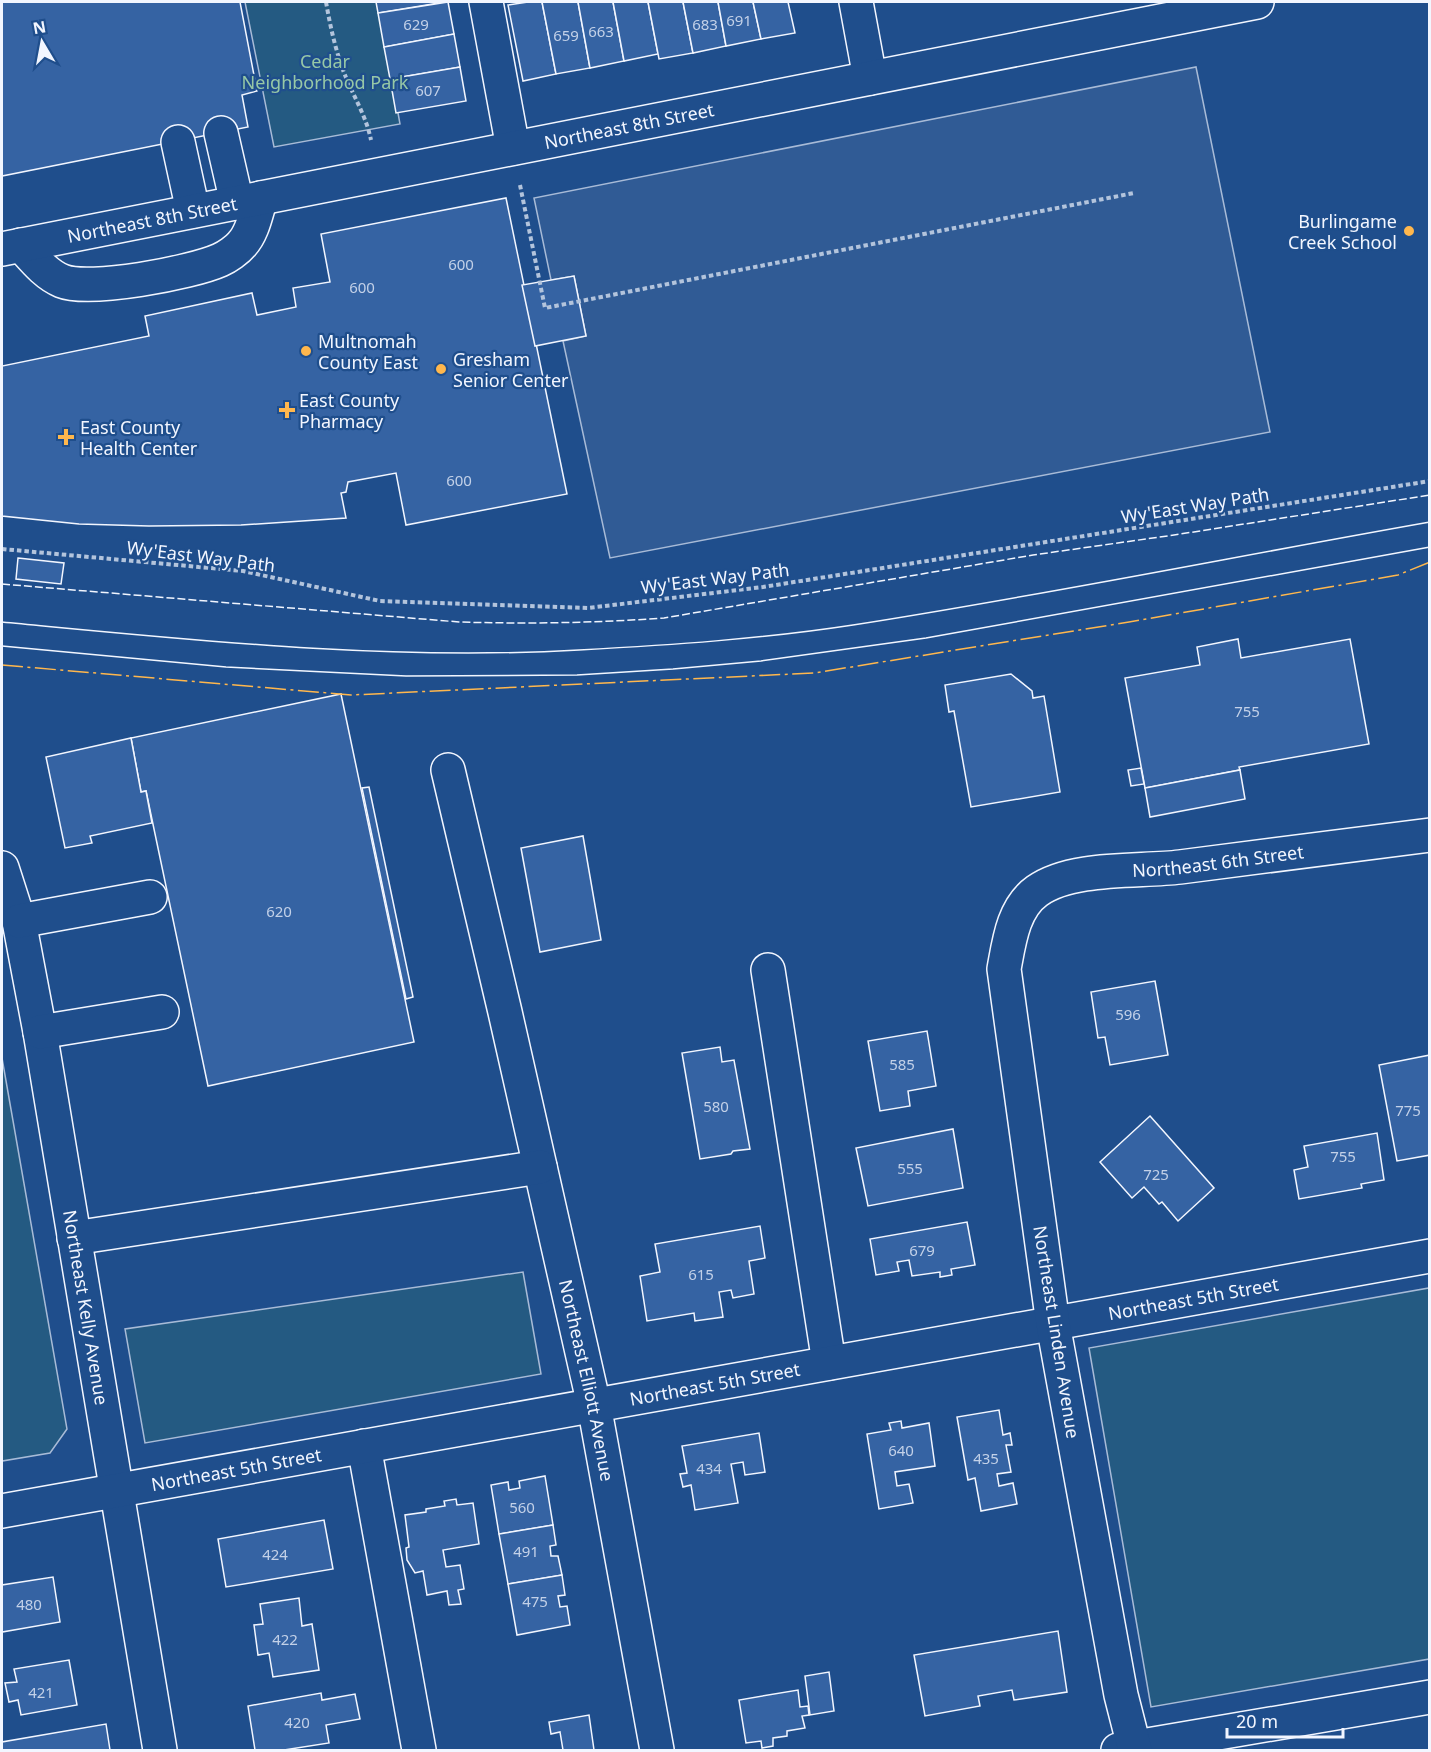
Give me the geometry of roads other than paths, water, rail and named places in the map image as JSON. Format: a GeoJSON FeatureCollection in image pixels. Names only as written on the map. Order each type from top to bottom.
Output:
{"type":"FeatureCollection","features":[{"type":"Feature","properties":{"kind":"street"},"geometry":{"type":"LineString","coordinates":[[486,2],[513,148]]}},
{"type":"Feature","properties":{"kind":"street"},"geometry":{"type":"LineString","coordinates":[[856,2],[870,78]]}},
{"type":"Feature","properties":{"kind":"street","name":"Northeast 8th Street"},"geometry":{"type":"LineString","coordinates":[[11,247],[1257,2]]}},
{"type":"Feature","properties":{"kind":"street"},"geometry":{"type":"LineString","coordinates":[[11,247],[62,281],[79,285],[132,281],[195,268],[221,260],[242,244],[252,228],[249,200],[221,133]]}},
{"type":"Feature","properties":{"kind":"street"},"geometry":{"type":"LineString","coordinates":[[178,142],[193,211]]}},
{"type":"Feature","properties":{"kind":"street","name":"Northeast Elliott Avenue"},"geometry":{"type":"LineString","coordinates":[[448,770],[594,1405],[657,1750]]}},
{"type":"Feature","properties":{"kind":"street","name":"Northeast 6th Street"},"geometry":{"type":"LineString","coordinates":[[1019,913],[1036,891],[1059,880],[1080,875],[1177,867],[1430,835]]}},
{"type":"Feature","properties":{"kind":"street","name":"Northeast Kelly Avenue"},"geometry":{"type":"LineString","coordinates":[[2,868],[19,921],[40,1032],[160,1750]]}},
{"type":"Feature","properties":{"kind":"street"},"geometry":{"type":"LineString","coordinates":[[19,921],[150,897]]}},
{"type":"Feature","properties":{"kind":"street","name":"Northeast Linden Avenue"},"geometry":{"type":"LineString","coordinates":[[1019,913],[1012,930],[1004,969],[1053,1324],[1129,1750]]}},
{"type":"Feature","properties":{"kind":"street"},"geometry":{"type":"LineString","coordinates":[[768,970],[830,1363]]}},
{"type":"Feature","properties":{"kind":"street"},"geometry":{"type":"LineString","coordinates":[[40,1032],[162,1012]]}},
{"type":"Feature","properties":{"kind":"street"},"geometry":{"type":"LineString","coordinates":[[74,1238],[540,1167]]}},
{"type":"Feature","properties":{"kind":"street","name":"Northeast 5th Street"},"geometry":{"type":"LineString","coordinates":[[2,1511],[1430,1256]]}},
{"type":"Feature","properties":{"kind":"street"},"geometry":{"type":"LineString","coordinates":[[364,1446],[419,1750]]}},
{"type":"Feature","properties":{"kind":"street"},"geometry":{"type":"LineString","coordinates":[[1129,1750],[1430,1696]]}},
{"type":"Feature","properties":{"kind":"tram line"},"geometry":{"type":"LineString","coordinates":[[2,622],[218,642],[362,651],[507,653],[682,644],[819,630],[925,613],[1430,522]]}},
{"type":"Feature","properties":{"kind":"tram line"},"geometry":{"type":"LineString","coordinates":[[2,646],[226,667],[406,676],[577,675],[673,669],[761,661],[926,638],[1430,547]]}},
{"type":"Feature","properties":{"kind":"place","name":"Burlingame Creek School"},"geometry":{"type":"Point","coordinates":[1409,231]}},
{"type":"Feature","properties":{"kind":"place","name":"Multnomah County East"},"geometry":{"type":"Point","coordinates":[306,351]}},
{"type":"Feature","properties":{"kind":"place","name":"Gresham Senior Center"},"geometry":{"type":"Point","coordinates":[441,369]}},
{"type":"Feature","properties":{"kind":"place","name":"East County Pharmacy"},"geometry":{"type":"Point","coordinates":[287,410]}},
{"type":"Feature","properties":{"kind":"place","name":"East County Health Center"},"geometry":{"type":"Point","coordinates":[66,437]}},
{"type":"Feature","properties":{"kind":"park label","name":"Cedar Neighborhood Park"},"geometry":{"type":"Point","coordinates":[325,71]}}]}
